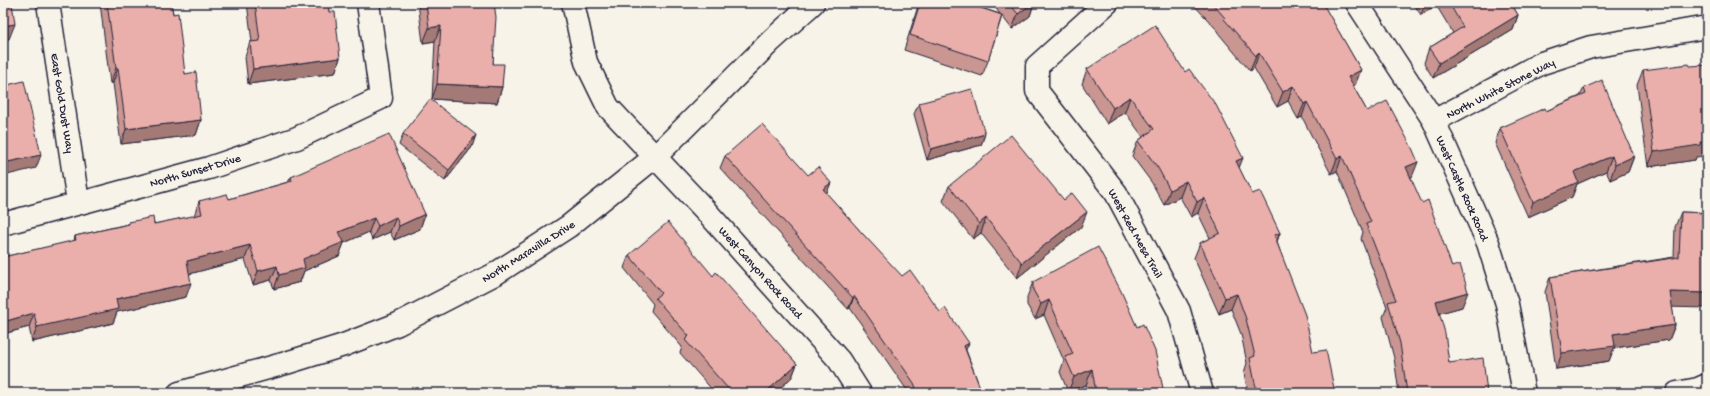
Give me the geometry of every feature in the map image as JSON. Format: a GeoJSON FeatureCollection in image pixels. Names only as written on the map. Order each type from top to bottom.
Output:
{"type":"FeatureCollection","features":[{"type":"Feature","properties":{"kind":"street","name":"East Gold Dust Way"},"geometry":{"type":"LineString","coordinates":[[48,3],[78,202]]}},
{"type":"Feature","properties":{"kind":"street","name":"North Sunset Drive"},"geometry":{"type":"LineString","coordinates":[[3,224],[78,202],[209,168],[297,138],[381,98],[368,3]]}},
{"type":"Feature","properties":{"kind":"street","name":"West Canyon Rock Road"},"geometry":{"type":"LineString","coordinates":[[574,3],[586,62],[608,107],[656,156],[839,360],[860,393]]}},
{"type":"Feature","properties":{"kind":"street","name":"North Maravilla Drive"},"geometry":{"type":"LineString","coordinates":[[179,393],[344,345],[398,324],[495,274],[570,226],[656,156],[770,41],[813,3]]}},
{"type":"Feature","properties":{"kind":"street","name":"West Red Mesa Trail"},"geometry":{"type":"LineString","coordinates":[[1107,3],[1037,66],[1036,91],[1120,200],[1179,311],[1202,393]]}},
{"type":"Feature","properties":{"kind":"street","name":"West Castle Rock Road"},"geometry":{"type":"LineString","coordinates":[[1357,3],[1434,121],[1488,243],[1507,304],[1524,393]]}},
{"type":"Feature","properties":{"kind":"street","name":"North White Stone Way"},"geometry":{"type":"LineString","coordinates":[[1434,121],[1542,63],[1591,48],[1707,27]]}},
{"type":"Feature","properties":{"kind":"street"},"geometry":{"type":"LineString","coordinates":[[1677,393],[1698,389],[1707,385]]}},
{"type":"Feature","properties":{"kind":"building"},"geometry":{"type":"Polygon","coordinates":[[[3,3],[12,3],[15,24],[3,26],[3,3]]]}},
{"type":"Feature","properties":{"kind":"building"},"geometry":{"type":"Polygon","coordinates":[[[107,3],[171,3],[173,14],[178,13],[185,74],[196,72],[201,120],[126,129],[107,3]]]}},
{"type":"Feature","properties":{"kind":"building"},"geometry":{"type":"Polygon","coordinates":[[[255,3],[328,3],[329,12],[335,12],[340,58],[253,69],[250,42],[260,41],[255,3]]]}},
{"type":"Feature","properties":{"kind":"building"},"geometry":{"type":"Polygon","coordinates":[[[426,3],[494,3],[496,17],[493,64],[504,64],[502,87],[437,84],[441,26],[429,28],[426,3]]]}},
{"type":"Feature","properties":{"kind":"building"},"geometry":{"type":"Polygon","coordinates":[[[920,3],[966,3],[1002,15],[988,61],[910,35],[920,3]]]}},
{"type":"Feature","properties":{"kind":"building"},"geometry":{"type":"Polygon","coordinates":[[[1009,3],[1033,3],[1018,14],[1009,3]]]}},
{"type":"Feature","properties":{"kind":"building"},"geometry":{"type":"Polygon","coordinates":[[[1212,3],[1323,4],[1361,70],[1348,77],[1367,111],[1387,101],[1418,162],[1406,167],[1422,203],[1428,200],[1452,267],[1460,264],[1468,292],[1436,301],[1445,333],[1449,363],[1483,358],[1487,393],[1407,393],[1400,343],[1388,302],[1396,300],[1366,224],[1371,222],[1342,156],[1337,159],[1307,102],[1304,104],[1293,86],[1283,92],[1259,53],[1256,56],[1212,3]]]}},
{"type":"Feature","properties":{"kind":"building"},"geometry":{"type":"Polygon","coordinates":[[[1449,3],[1511,3],[1518,15],[1439,63],[1429,48],[1463,27],[1449,3]]]}},
{"type":"Feature","properties":{"kind":"building"},"geometry":{"type":"Polygon","coordinates":[[[1155,25],[1185,72],[1189,69],[1216,105],[1243,158],[1236,161],[1252,194],[1260,191],[1280,233],[1274,235],[1305,315],[1313,352],[1326,350],[1335,393],[1257,393],[1250,358],[1255,356],[1246,319],[1237,294],[1225,298],[1200,243],[1220,233],[1204,198],[1197,202],[1186,181],[1170,190],[1158,168],[1138,141],[1154,129],[1130,97],[1113,108],[1087,69],[1155,25]]]}},
{"type":"Feature","properties":{"kind":"building"},"geometry":{"type":"Polygon","coordinates":[[[1689,64],[1690,66],[1707,65],[1707,142],[1700,142],[1700,145],[1654,152],[1643,70],[1689,64]]]}},
{"type":"Feature","properties":{"kind":"building"},"geometry":{"type":"Polygon","coordinates":[[[1602,80],[1634,156],[1615,165],[1612,156],[1574,172],[1578,182],[1533,202],[1500,128],[1545,108],[1546,111],[1586,94],[1584,88],[1602,80]]]}},
{"type":"Feature","properties":{"kind":"building"},"geometry":{"type":"Polygon","coordinates":[[[24,81],[41,155],[3,163],[3,86],[24,81]]]}},
{"type":"Feature","properties":{"kind":"building"},"geometry":{"type":"Polygon","coordinates":[[[972,89],[985,134],[931,149],[919,103],[972,89]]]}},
{"type":"Feature","properties":{"kind":"building"},"geometry":{"type":"Polygon","coordinates":[[[430,99],[476,135],[449,170],[403,134],[430,99]]]}},
{"type":"Feature","properties":{"kind":"building"},"geometry":{"type":"Polygon","coordinates":[[[762,124],[808,175],[818,167],[831,183],[823,189],[862,233],[902,276],[910,270],[940,312],[945,308],[969,343],[964,346],[982,393],[918,393],[914,383],[854,296],[853,298],[725,156],[762,124]]]}},
{"type":"Feature","properties":{"kind":"building"},"geometry":{"type":"Polygon","coordinates":[[[389,134],[425,214],[399,226],[396,217],[378,226],[374,218],[339,232],[344,242],[303,259],[305,268],[279,275],[277,266],[258,271],[250,245],[187,261],[191,283],[116,299],[118,309],[37,327],[34,313],[3,322],[3,257],[76,240],[75,236],[129,224],[129,222],[153,217],[154,224],[202,214],[199,201],[227,194],[229,199],[292,181],[291,177],[389,134]]]}},
{"type":"Feature","properties":{"kind":"building"},"geometry":{"type":"Polygon","coordinates":[[[1011,135],[1064,200],[1072,193],[1087,212],[1022,263],[986,218],[979,224],[949,186],[1011,135]]]}},
{"type":"Feature","properties":{"kind":"building"},"geometry":{"type":"Polygon","coordinates":[[[1681,212],[1707,213],[1707,293],[1670,292],[1675,325],[1613,334],[1615,346],[1562,353],[1550,277],[1679,257],[1681,212]]]}},
{"type":"Feature","properties":{"kind":"building"},"geometry":{"type":"Polygon","coordinates":[[[668,222],[713,276],[716,272],[797,364],[765,393],[732,393],[685,340],[689,336],[655,298],[661,293],[629,255],[668,222]]]}},
{"type":"Feature","properties":{"kind":"building"},"geometry":{"type":"Polygon","coordinates":[[[1098,247],[1121,291],[1137,327],[1143,324],[1155,351],[1164,393],[1096,393],[1092,369],[1074,377],[1065,357],[1073,354],[1049,300],[1041,304],[1033,290],[1033,282],[1098,247]]]}}]}
